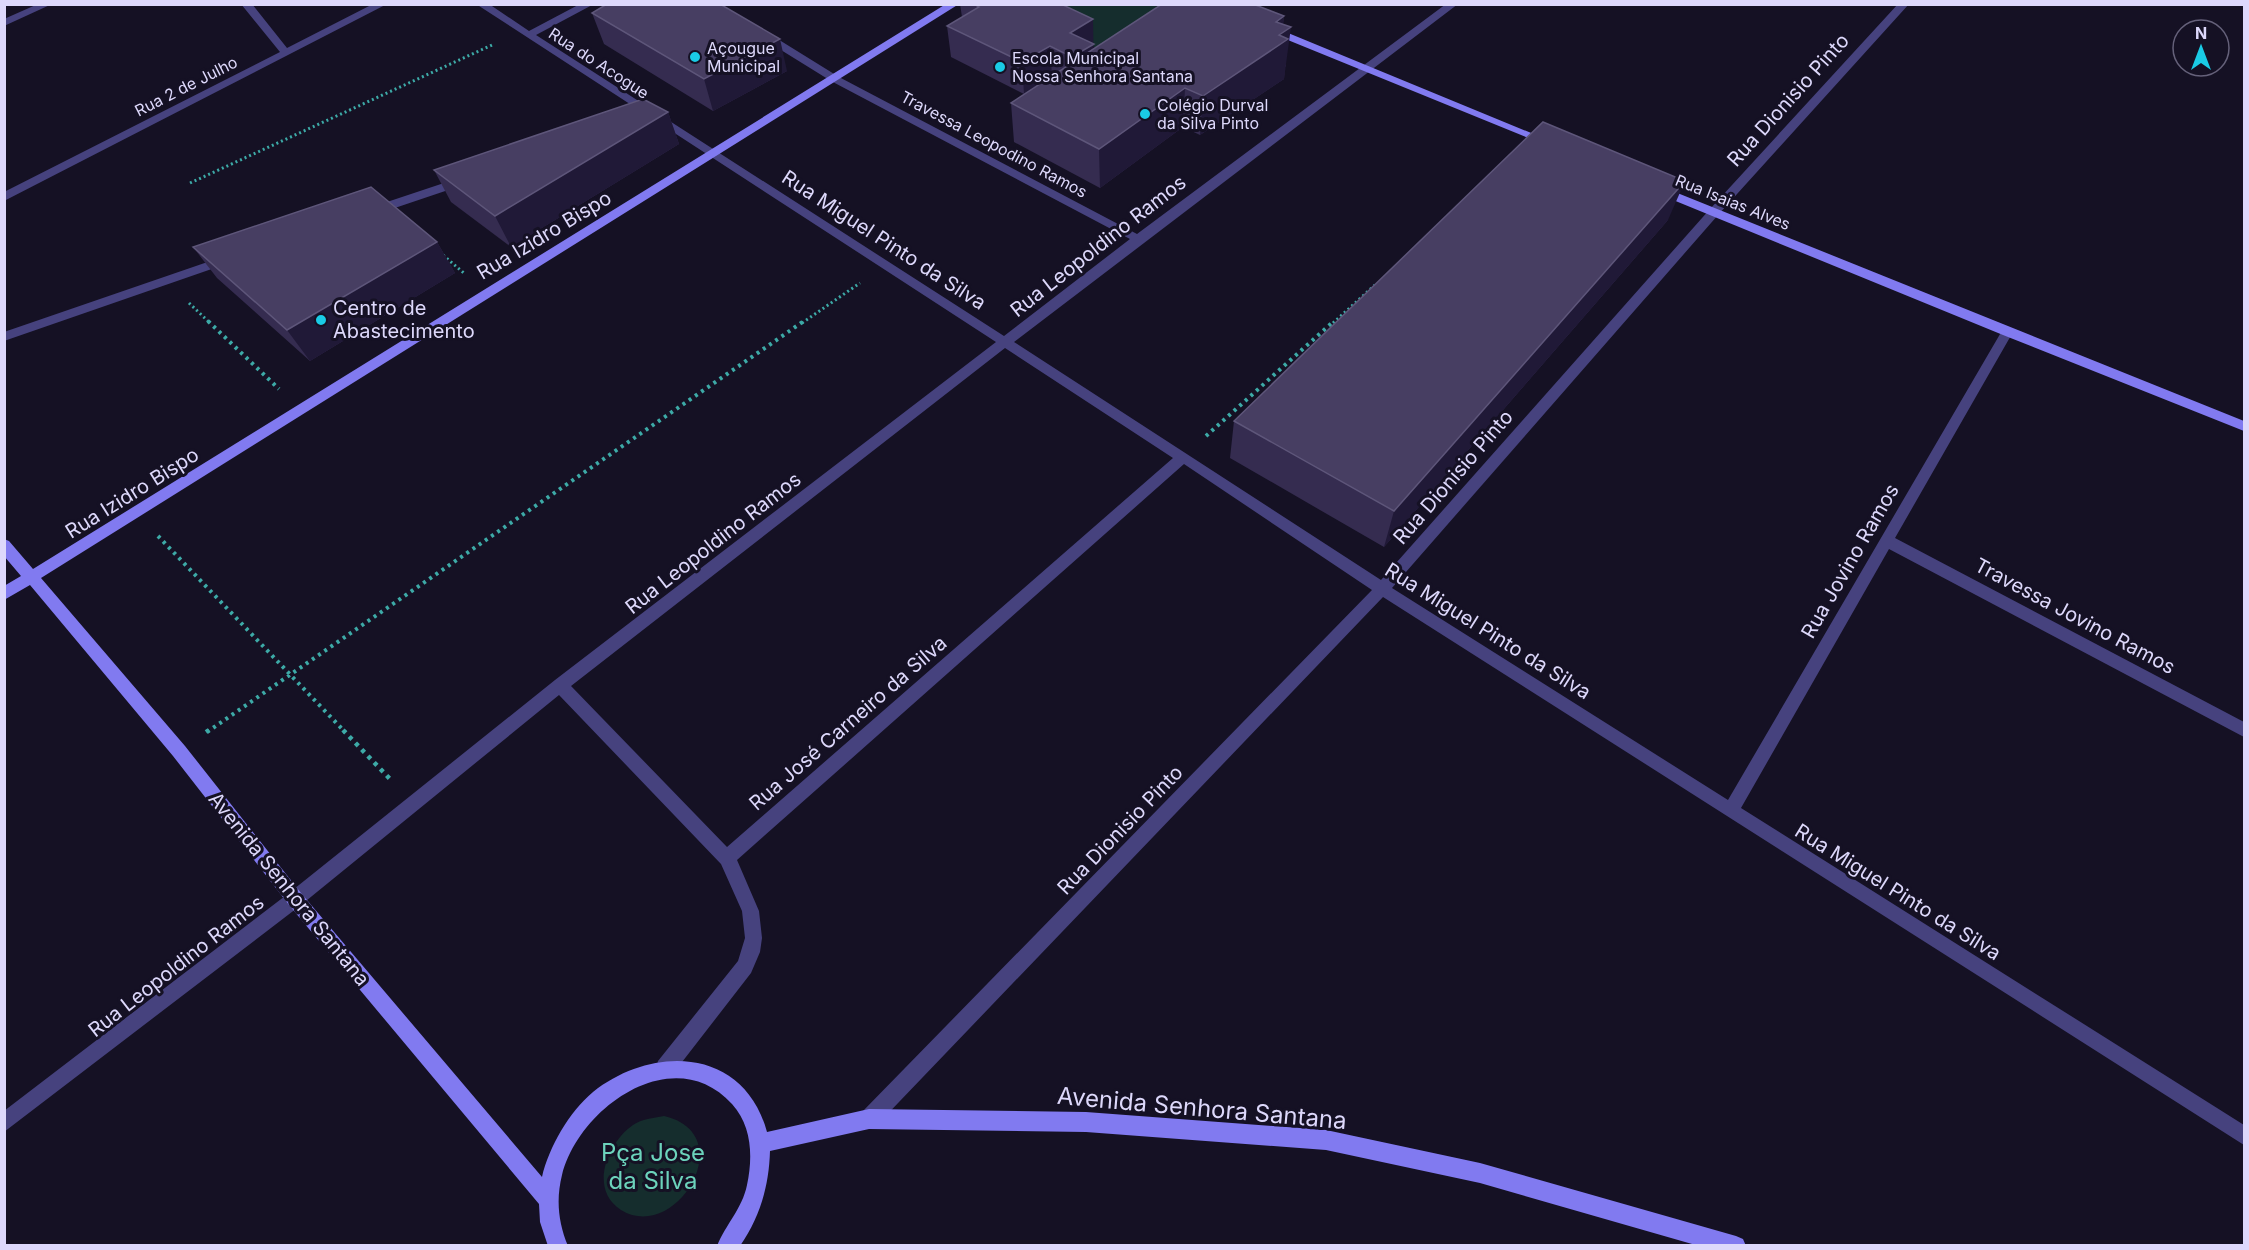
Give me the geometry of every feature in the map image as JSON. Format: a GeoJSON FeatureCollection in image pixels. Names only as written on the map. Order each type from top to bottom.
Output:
{"type":"FeatureCollection","features":[{"type":"Feature","properties":{"kind":"street"},"geometry":{"type":"LineString","coordinates":[[4,23],[47,4]]}},
{"type":"Feature","properties":{"kind":"street"},"geometry":{"type":"LineString","coordinates":[[246,4],[285,52]]}},
{"type":"Feature","properties":{"kind":"street","name":"Rua 2 de Julho"},"geometry":{"type":"LineString","coordinates":[[4,197],[382,4]]}},
{"type":"Feature","properties":{"kind":"street","name":"Rua do Acogue"},"geometry":{"type":"LineString","coordinates":[[481,4],[650,119],[714,154]]}},
{"type":"Feature","properties":{"kind":"street","name":"Rua do Acogue"},"geometry":{"type":"LineString","coordinates":[[526,33],[590,4]]}},
{"type":"Feature","properties":{"kind":"street","name":"Rua Izidro Bispo"},"geometry":{"type":"LineString","coordinates":[[4,594],[954,4]]}},
{"type":"Feature","properties":{"kind":"street","name":"Rua Leopoldino Ramos"},"geometry":{"type":"LineString","coordinates":[[4,1123],[295,899],[560,685],[1138,239],[1453,4]]}},
{"type":"Feature","properties":{"kind":"street","name":"Rua Dionisio Pinto"},"geometry":{"type":"LineString","coordinates":[[869,1119],[1382,589],[1714,212],[1904,4]]}},
{"type":"Feature","properties":{"kind":"street"},"geometry":{"type":"LineString","coordinates":[[1262,26],[1560,148]]}},
{"type":"Feature","properties":{"kind":"street"},"geometry":{"type":"LineString","coordinates":[[755,29],[835,79]]}},
{"type":"Feature","properties":{"kind":"street","name":"Travessa Leopodino Ramos"},"geometry":{"type":"LineString","coordinates":[[835,79],[1138,239]]}},
{"type":"Feature","properties":{"kind":"street","name":"Rua Miguel Pinto da Silva"},"geometry":{"type":"LineString","coordinates":[[714,154],[1004,344],[1183,457],[1382,589],[2244,1136]]}},
{"type":"Feature","properties":{"kind":"street"},"geometry":{"type":"LineString","coordinates":[[363,214],[475,177]]}},
{"type":"Feature","properties":{"kind":"street","name":"Rua Isaias Alves"},"geometry":{"type":"LineString","coordinates":[[1648,185],[2244,426]]}},
{"type":"Feature","properties":{"kind":"street"},"geometry":{"type":"LineString","coordinates":[[4,337],[242,254]]}},
{"type":"Feature","properties":{"kind":"street","name":"Rua Jovino Ramos"},"geometry":{"type":"LineString","coordinates":[[1731,810],[2007,332]]}},
{"type":"Feature","properties":{"kind":"street","name":"Rua José Carneiro da Silva"},"geometry":{"type":"LineString","coordinates":[[727,858],[1183,457]]}},
{"type":"Feature","properties":{"kind":"street","name":"Travessa Jovino Ramos"},"geometry":{"type":"LineString","coordinates":[[1886,540],[2244,730]]}},
{"type":"Feature","properties":{"kind":"street","name":"Avenida Senhora Santana"},"geometry":{"type":"LineString","coordinates":[[4,544],[179,751],[295,899],[547,1199]]}},
{"type":"Feature","properties":{"kind":"street"},"geometry":{"type":"LineString","coordinates":[[560,685],[727,858],[750,908],[755,925],[753,952],[745,967],[665,1068]]}},
{"type":"Feature","properties":{"kind":"street"},"geometry":{"type":"LineString","coordinates":[[558,1245],[551,1233],[547,1199],[555,1162],[574,1127],[600,1098],[632,1079],[665,1068],[693,1070],[718,1078],[738,1094],[753,1116],[761,1143],[760,1178],[748,1215],[727,1245]]}},
{"type":"Feature","properties":{"kind":"street","name":"Avenida Senhora Santana"},"geometry":{"type":"LineString","coordinates":[[761,1143],[869,1119],[1086,1122],[1326,1140],[1480,1173],[1736,1245]]}},
{"type":"Feature","properties":{"kind":"path"},"geometry":{"type":"LineString","coordinates":[[190,183],[526,33]]}},
{"type":"Feature","properties":{"kind":"path"},"geometry":{"type":"LineString","coordinates":[[436,249],[487,292]]}},
{"type":"Feature","properties":{"kind":"path"},"geometry":{"type":"LineString","coordinates":[[179,751],[287,674],[885,266]]}},
{"type":"Feature","properties":{"kind":"path"},"geometry":{"type":"LineString","coordinates":[[164,280],[302,409]]}},
{"type":"Feature","properties":{"kind":"path"},"geometry":{"type":"LineString","coordinates":[[1183,457],[1378,282]]}},
{"type":"Feature","properties":{"kind":"path"},"geometry":{"type":"LineString","coordinates":[[137,513],[287,674],[415,804]]}},
{"type":"Feature","properties":{"kind":"green space"},"geometry":{"type":"Polygon","coordinates":[[[1007,5],[1153,5],[1184,18],[1120,59],[1007,5]]]}},
{"type":"Feature","properties":{"kind":"green space","name":"Pça Jose da Silva"},"geometry":{"type":"Polygon","coordinates":[[[664,1116],[687,1127],[698,1143],[699,1163],[692,1182],[679,1200],[662,1212],[642,1216],[621,1210],[611,1201],[605,1190],[605,1166],[610,1154],[616,1142],[633,1125],[664,1116]]]}},
{"type":"Feature","properties":{"kind":"building"},"geometry":{"type":"Polygon","coordinates":[[[607,4],[720,4],[780,39],[704,79],[592,13],[607,4]]]}},
{"type":"Feature","properties":{"kind":"building"},"geometry":{"type":"Polygon","coordinates":[[[974,4],[1061,4],[1093,19],[1070,33],[1094,44],[1072,57],[1050,46],[1022,62],[947,26],[979,7],[974,4]]]}},
{"type":"Feature","properties":{"kind":"building"},"geometry":{"type":"Polygon","coordinates":[[[1162,4],[1253,4],[1284,16],[1276,22],[1291,27],[1279,35],[1288,39],[1203,96],[1185,88],[1099,149],[1011,103],[1162,4]]]}},
{"type":"Feature","properties":{"kind":"building"},"geometry":{"type":"Polygon","coordinates":[[[643,99],[668,112],[495,216],[434,170],[643,99]]]}},
{"type":"Feature","properties":{"kind":"building"},"geometry":{"type":"Polygon","coordinates":[[[1543,122],[1685,181],[1394,511],[1234,421],[1543,122]]]}},
{"type":"Feature","properties":{"kind":"building"},"geometry":{"type":"Polygon","coordinates":[[[371,187],[437,242],[287,330],[193,247],[371,187]]]}},
{"type":"Feature","properties":{"kind":"place","name":"Açougue Municipal"},"geometry":{"type":"Point","coordinates":[695,57]}},
{"type":"Feature","properties":{"kind":"place","name":"Escola Municipal Nossa Senhora Santana"},"geometry":{"type":"Point","coordinates":[1000,67]}},
{"type":"Feature","properties":{"kind":"place","name":"Colégio Durval da Silva Pinto"},"geometry":{"type":"Point","coordinates":[1145,114]}},
{"type":"Feature","properties":{"kind":"place","name":"Centro de Abastecimento"},"geometry":{"type":"Point","coordinates":[321,320]}}]}
